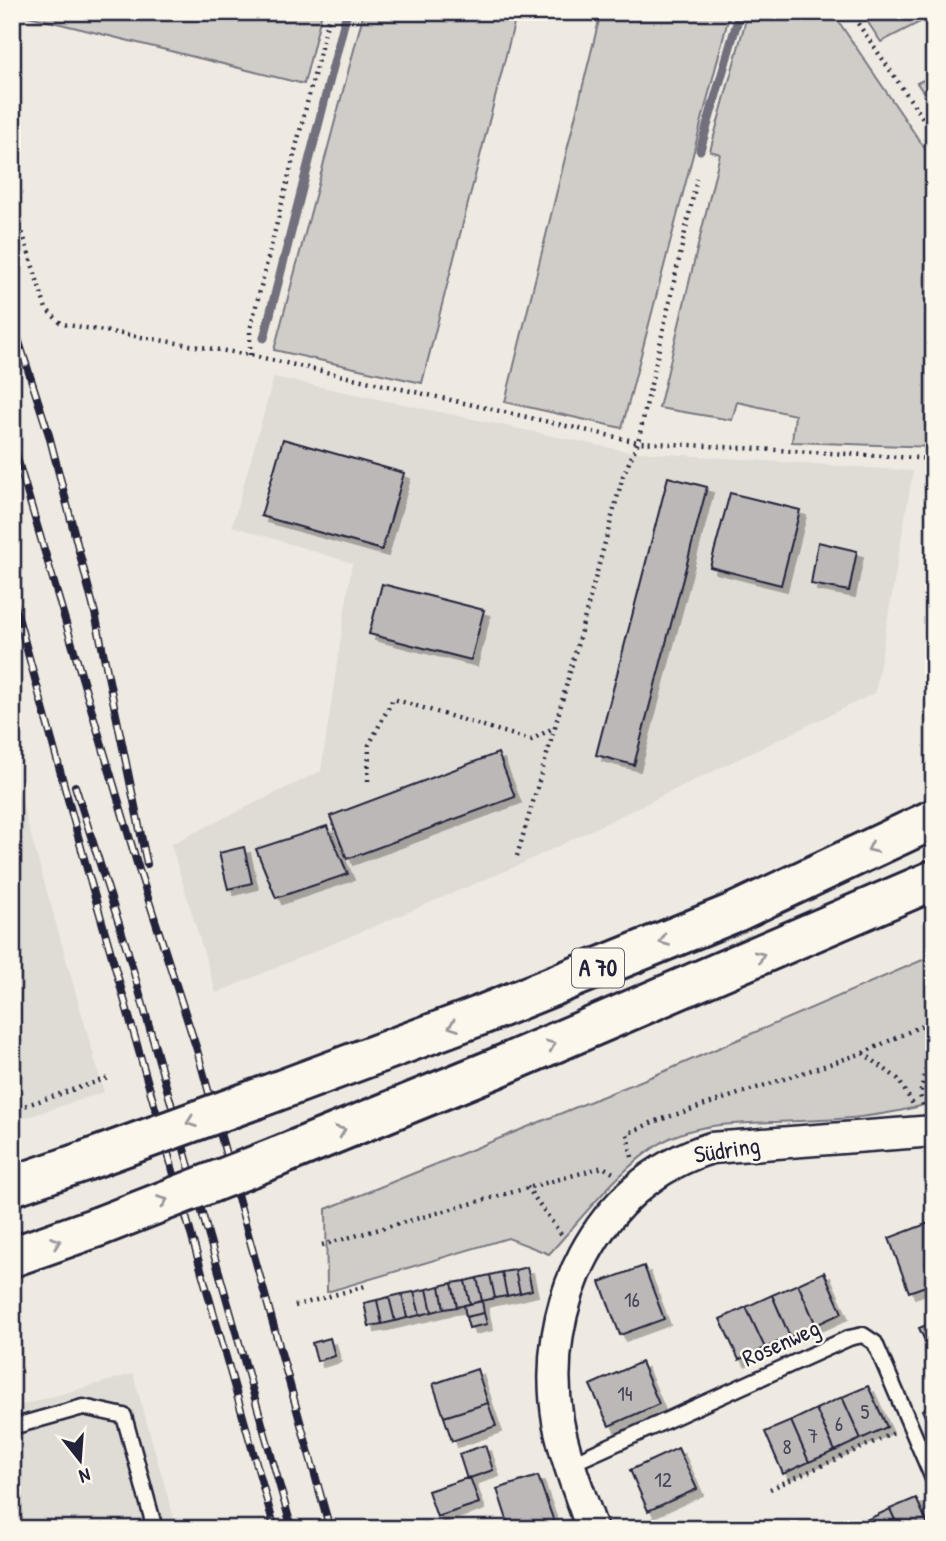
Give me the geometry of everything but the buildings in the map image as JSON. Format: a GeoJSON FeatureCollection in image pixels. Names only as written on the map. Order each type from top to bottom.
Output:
{"type":"FeatureCollection","features":[{"type":"Feature","properties":{"kind":"highway","name":"A 70"},"geometry":{"type":"LineString","coordinates":[[12,1185],[85,1161],[480,1016],[736,912],[934,819]]}},
{"type":"Feature","properties":{"kind":"highway","name":"A 70"},"geometry":{"type":"LineString","coordinates":[[12,1258],[277,1157],[496,1068],[934,880]]}},
{"type":"Feature","properties":{"kind":"street","name":"Südring"},"geometry":{"type":"LineString","coordinates":[[592,1529],[559,1422],[555,1379],[557,1340],[576,1267],[604,1223],[637,1185],[684,1156],[711,1148],[932,1131]]}},
{"type":"Feature","properties":{"kind":"lane","name":"Rosenweg"},"geometry":{"type":"LineString","coordinates":[[570,1464],[849,1338],[863,1335],[874,1343],[934,1481]]}},
{"type":"Feature","properties":{"kind":"lane"},"geometry":{"type":"LineString","coordinates":[[12,1427],[83,1407],[124,1416],[155,1529]]}},
{"type":"Feature","properties":{"kind":"path"},"geometry":{"type":"LineString","coordinates":[[250,355],[250,330],[330,12]]}},
{"type":"Feature","properties":{"kind":"path"},"geometry":{"type":"LineString","coordinates":[[850,12],[934,134]]}},
{"type":"Feature","properties":{"kind":"path"},"geometry":{"type":"LineString","coordinates":[[517,856],[623,476],[638,442],[697,179]]}},
{"type":"Feature","properties":{"kind":"path"},"geometry":{"type":"LineString","coordinates":[[12,199],[46,309],[62,324],[250,355],[638,442],[934,459]]}},
{"type":"Feature","properties":{"kind":"path"},"geometry":{"type":"LineString","coordinates":[[368,781],[369,746],[393,699],[531,740],[555,727]]}},
{"type":"Feature","properties":{"kind":"path"},"geometry":{"type":"LineString","coordinates":[[637,1185],[627,1134],[653,1122],[863,1053],[934,1020]]}},
{"type":"Feature","properties":{"kind":"path"},"geometry":{"type":"LineString","coordinates":[[932,1131],[920,1095],[934,1031]]}},
{"type":"Feature","properties":{"kind":"path"},"geometry":{"type":"LineString","coordinates":[[863,1053],[898,1079],[932,1131]]}},
{"type":"Feature","properties":{"kind":"path"},"geometry":{"type":"LineString","coordinates":[[12,1110],[111,1077]]}},
{"type":"Feature","properties":{"kind":"path"},"geometry":{"type":"LineString","coordinates":[[322,1245],[603,1167],[637,1185]]}},
{"type":"Feature","properties":{"kind":"path"},"geometry":{"type":"LineString","coordinates":[[527,1187],[576,1267]]}},
{"type":"Feature","properties":{"kind":"path"},"geometry":{"type":"LineString","coordinates":[[295,1306],[369,1285]]}},
{"type":"Feature","properties":{"kind":"path"},"geometry":{"type":"LineString","coordinates":[[770,1489],[910,1425]]}},
{"type":"Feature","properties":{"kind":"shaded area"},"geometry":{"type":"Polygon","coordinates":[[[12,12],[322,12],[304,84],[12,12]]]}},
{"type":"Feature","properties":{"kind":"shaded area"},"geometry":{"type":"Polygon","coordinates":[[[364,12],[517,12],[422,383],[274,350],[364,12]]]}},
{"type":"Feature","properties":{"kind":"shaded area"},"geometry":{"type":"Polygon","coordinates":[[[601,12],[730,12],[622,428],[505,402],[601,12]]]}},
{"type":"Feature","properties":{"kind":"shaded area"},"geometry":{"type":"Polygon","coordinates":[[[748,12],[832,12],[934,162],[934,447],[792,442],[795,415],[737,402],[732,420],[659,408],[720,154],[710,151],[748,12]]]}},
{"type":"Feature","properties":{"kind":"shaded area"},"geometry":{"type":"Polygon","coordinates":[[[861,12],[934,12],[934,15],[881,42],[861,12]]]}},
{"type":"Feature","properties":{"kind":"shaded area"},"geometry":{"type":"Polygon","coordinates":[[[934,75],[934,108],[917,83],[934,75]]]}},
{"type":"Feature","properties":{"kind":"shaded area"},"geometry":{"type":"Polygon","coordinates":[[[274,377],[625,451],[913,471],[875,693],[519,865],[216,993],[171,844],[321,771],[352,563],[232,526],[274,377]]]}},
{"type":"Feature","properties":{"kind":"shaded area"},"geometry":{"type":"Polygon","coordinates":[[[12,769],[104,1092],[12,1122],[12,769]]]}},
{"type":"Feature","properties":{"kind":"shaded area"},"geometry":{"type":"Polygon","coordinates":[[[934,955],[934,1102],[874,1115],[720,1125],[684,1132],[638,1159],[591,1206],[549,1254],[508,1238],[327,1292],[326,1209],[670,1069],[934,955]]]}},
{"type":"Feature","properties":{"kind":"shaded area"},"geometry":{"type":"Polygon","coordinates":[[[133,1374],[177,1529],[12,1529],[12,1408],[133,1374]]]}},
{"type":"Feature","properties":{"kind":"waterway"},"geometry":{"type":"LineString","coordinates":[[264,338],[347,12]]}},
{"type":"Feature","properties":{"kind":"waterway"},"geometry":{"type":"LineString","coordinates":[[700,150],[740,12]]}},
{"type":"Feature","properties":{"kind":"railway"},"geometry":{"type":"LineString","coordinates":[[12,320],[49,435],[95,613],[147,864]]}},
{"type":"Feature","properties":{"kind":"railway"},"geometry":{"type":"LineString","coordinates":[[12,441],[139,870],[197,1050],[330,1529]]}},
{"type":"Feature","properties":{"kind":"railway"},"geometry":{"type":"LineString","coordinates":[[12,595],[275,1529]]}},
{"type":"Feature","properties":{"kind":"railway"},"geometry":{"type":"LineString","coordinates":[[75,786],[128,952],[292,1529]]}}]}
